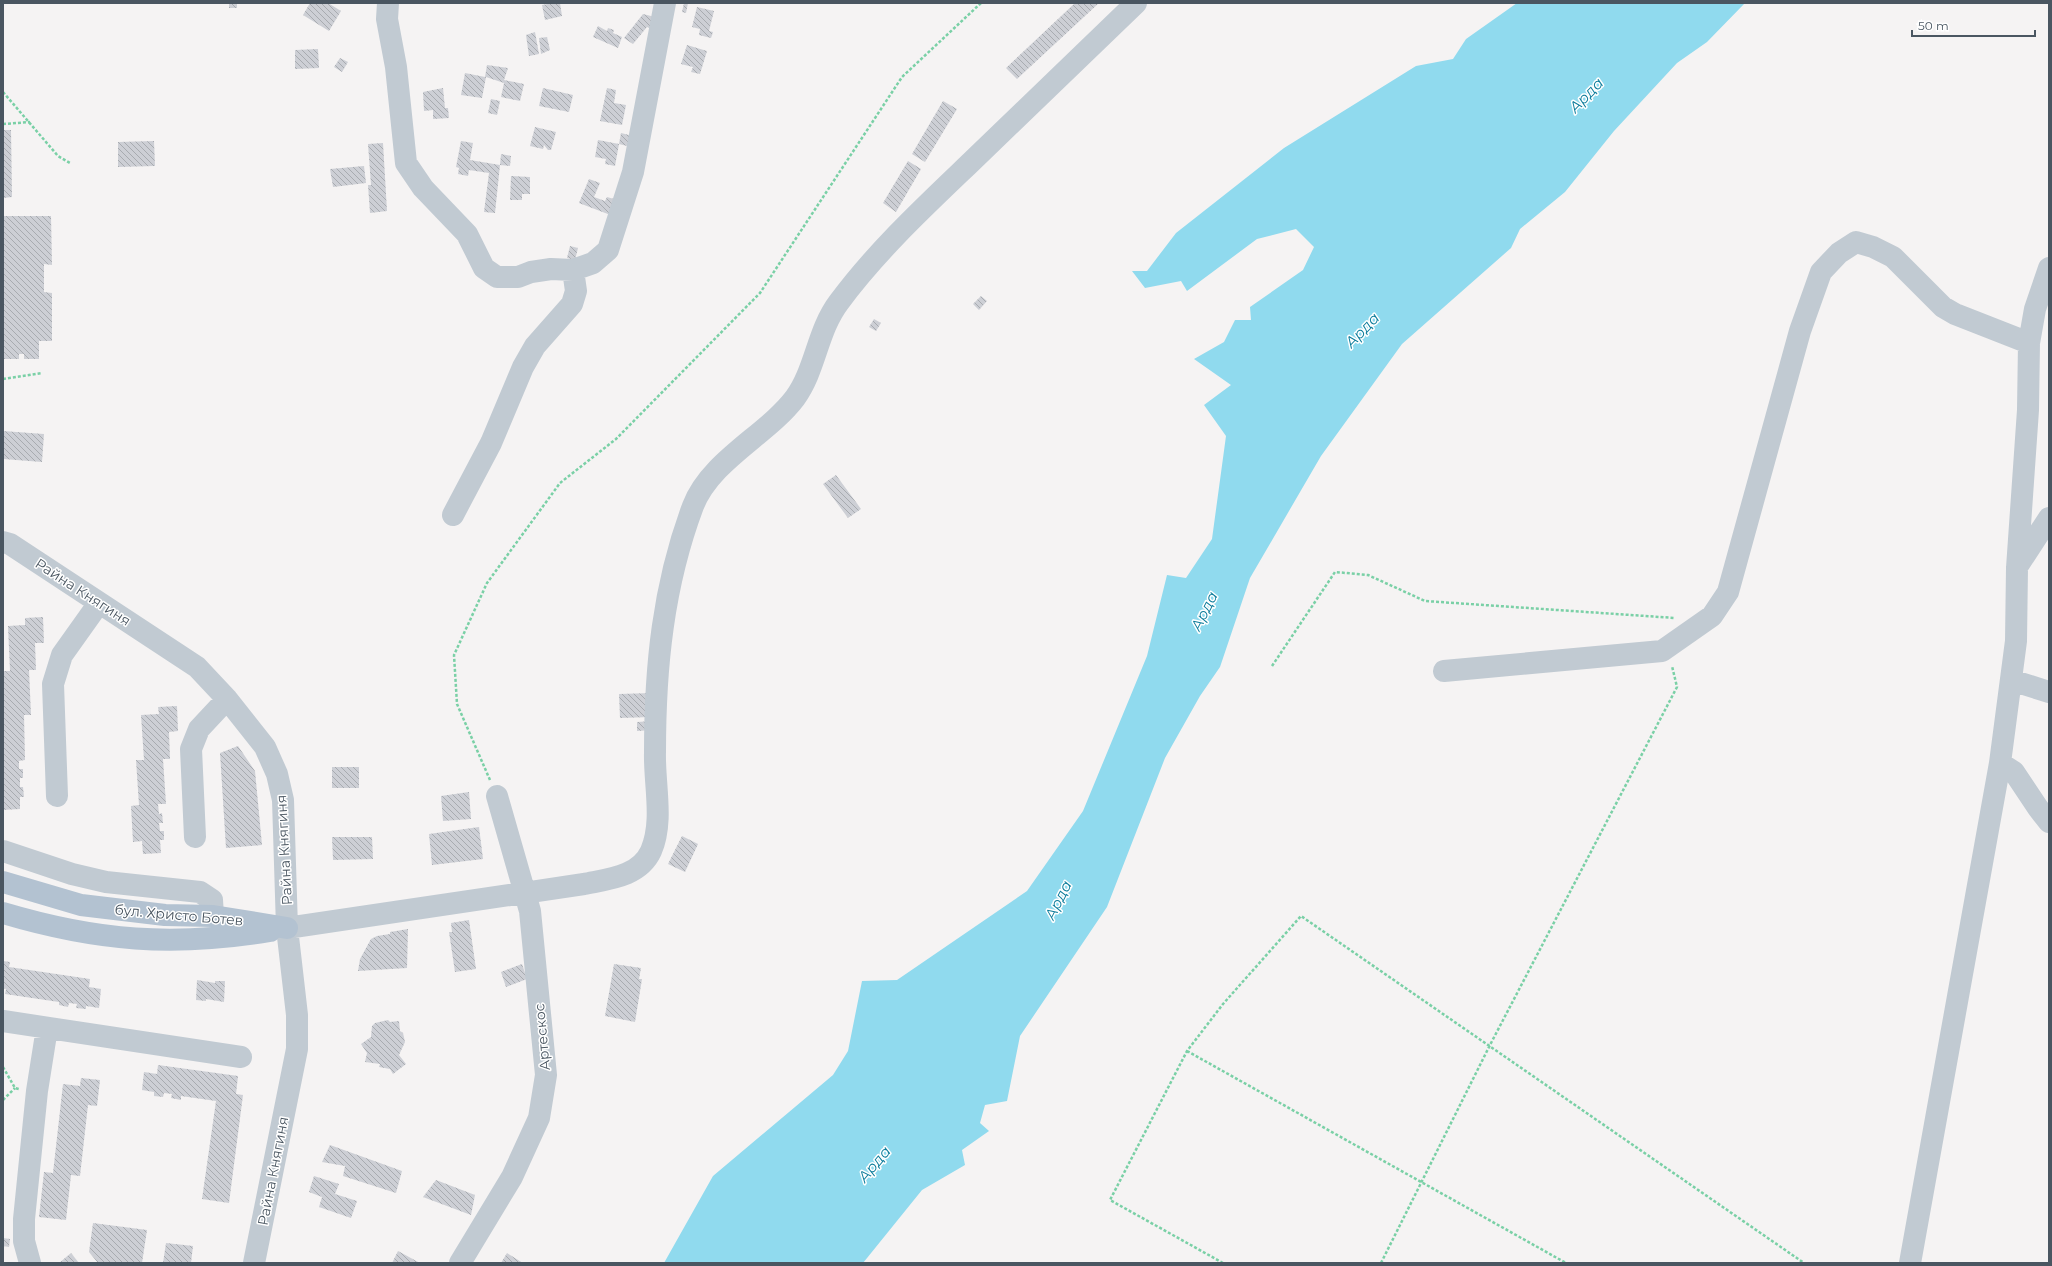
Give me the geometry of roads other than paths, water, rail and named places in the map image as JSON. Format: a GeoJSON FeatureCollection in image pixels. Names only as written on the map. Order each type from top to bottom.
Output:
{"type":"FeatureCollection","features":[{"type":"Feature","properties":{"kind":"main road","name":"бул. Христо Ботев"},"geometry":{"type":"LineString","coordinates":[[3,882],[81,905],[165,915],[213,916],[287,928]]}},
{"type":"Feature","properties":{"kind":"main road","name":"бул. Христо Ботев"},"geometry":{"type":"LineString","coordinates":[[3,912],[78,932],[151,940],[228,938],[287,928]]}},
{"type":"Feature","properties":{"kind":"street"},"geometry":{"type":"LineString","coordinates":[[388,3],[387,19],[396,67],[406,163],[423,188],[467,234],[484,268],[497,277],[518,277],[530,272],[551,269],[573,270],[593,263],[608,250],[633,172],[665,3]]}},
{"type":"Feature","properties":{"kind":"street"},"geometry":{"type":"LineString","coordinates":[[287,928],[526,893],[620,877],[632,871],[643,862],[650,852],[654,840],[657,813],[655,752],[660,643],[676,558],[697,498],[706,485],[736,452],[793,400],[802,388],[830,314],[839,301],[899,232],[1136,3]]}},
{"type":"Feature","properties":{"kind":"street"},"geometry":{"type":"LineString","coordinates":[[1444,671],[1662,651],[1712,616],[1728,592],[1800,331],[1821,272],[1839,253],[1856,242],[1873,247],[1894,257],[1942,307],[1955,314],[2029,343]]}},
{"type":"Feature","properties":{"kind":"street"},"geometry":{"type":"LineString","coordinates":[[1910,1263],[2000,763],[2016,641],[2017,568],[2028,410],[2029,343],[2035,309],[2049,268]]}},
{"type":"Feature","properties":{"kind":"street"},"geometry":{"type":"LineString","coordinates":[[453,515],[491,443],[532,351],[572,304],[576,291],[573,270]]}},
{"type":"Feature","properties":{"kind":"street"},"geometry":{"type":"LineString","coordinates":[[2017,568],[2049,518]]}},
{"type":"Feature","properties":{"kind":"street","name":"Райна Княгиня"},"geometry":{"type":"LineString","coordinates":[[3,542],[10,544],[197,667],[228,699],[265,747],[277,774],[284,800],[287,928],[297,1016],[297,1049],[254,1263]]}},
{"type":"Feature","properties":{"kind":"street"},"geometry":{"type":"LineString","coordinates":[[57,796],[53,684],[62,655],[99,603]]}},
{"type":"Feature","properties":{"kind":"street"},"geometry":{"type":"LineString","coordinates":[[2011,680],[2049,692]]}},
{"type":"Feature","properties":{"kind":"street"},"geometry":{"type":"LineString","coordinates":[[195,837],[191,749],[199,729],[228,699]]}},
{"type":"Feature","properties":{"kind":"street"},"geometry":{"type":"LineString","coordinates":[[2000,763],[2014,772],[2049,822]]}},
{"type":"Feature","properties":{"kind":"street","name":"Артескос"},"geometry":{"type":"LineString","coordinates":[[460,1263],[512,1177],[539,1118],[546,1075],[530,911],[497,796]]}},
{"type":"Feature","properties":{"kind":"street"},"geometry":{"type":"LineString","coordinates":[[3,851],[72,874],[106,882],[200,892],[212,900],[213,916]]}},
{"type":"Feature","properties":{"kind":"street"},"geometry":{"type":"LineString","coordinates":[[3,1021],[241,1057]]}},
{"type":"Feature","properties":{"kind":"street"},"geometry":{"type":"LineString","coordinates":[[30,1263],[24,1241],[24,1219],[37,1091],[47,1028]]}},
{"type":"Feature","properties":{"kind":"water","name":"Арда"},"geometry":{"type":"Polygon","coordinates":[[[1517,3],[1745,3],[1707,42],[1677,63],[1614,131],[1565,192],[1520,229],[1511,248],[1402,344],[1321,456],[1250,578],[1220,667],[1200,696],[1165,758],[1107,907],[1020,1036],[1007,1101],[985,1105],[980,1123],[989,1131],[962,1150],[965,1165],[922,1190],[863,1263],[664,1263],[713,1176],[833,1075],[848,1051],[862,981],[897,980],[1027,891],[1083,811],[1147,656],[1167,575],[1186,578],[1212,539],[1226,436],[1204,405],[1231,385],[1194,359],[1224,342],[1235,320],[1251,320],[1250,307],[1303,270],[1314,247],[1296,229],[1257,239],[1187,291],[1181,281],[1145,288],[1132,271],[1147,271],[1176,233],[1284,148],[1416,66],[1453,59],[1466,39],[1517,3]]]}}]}
